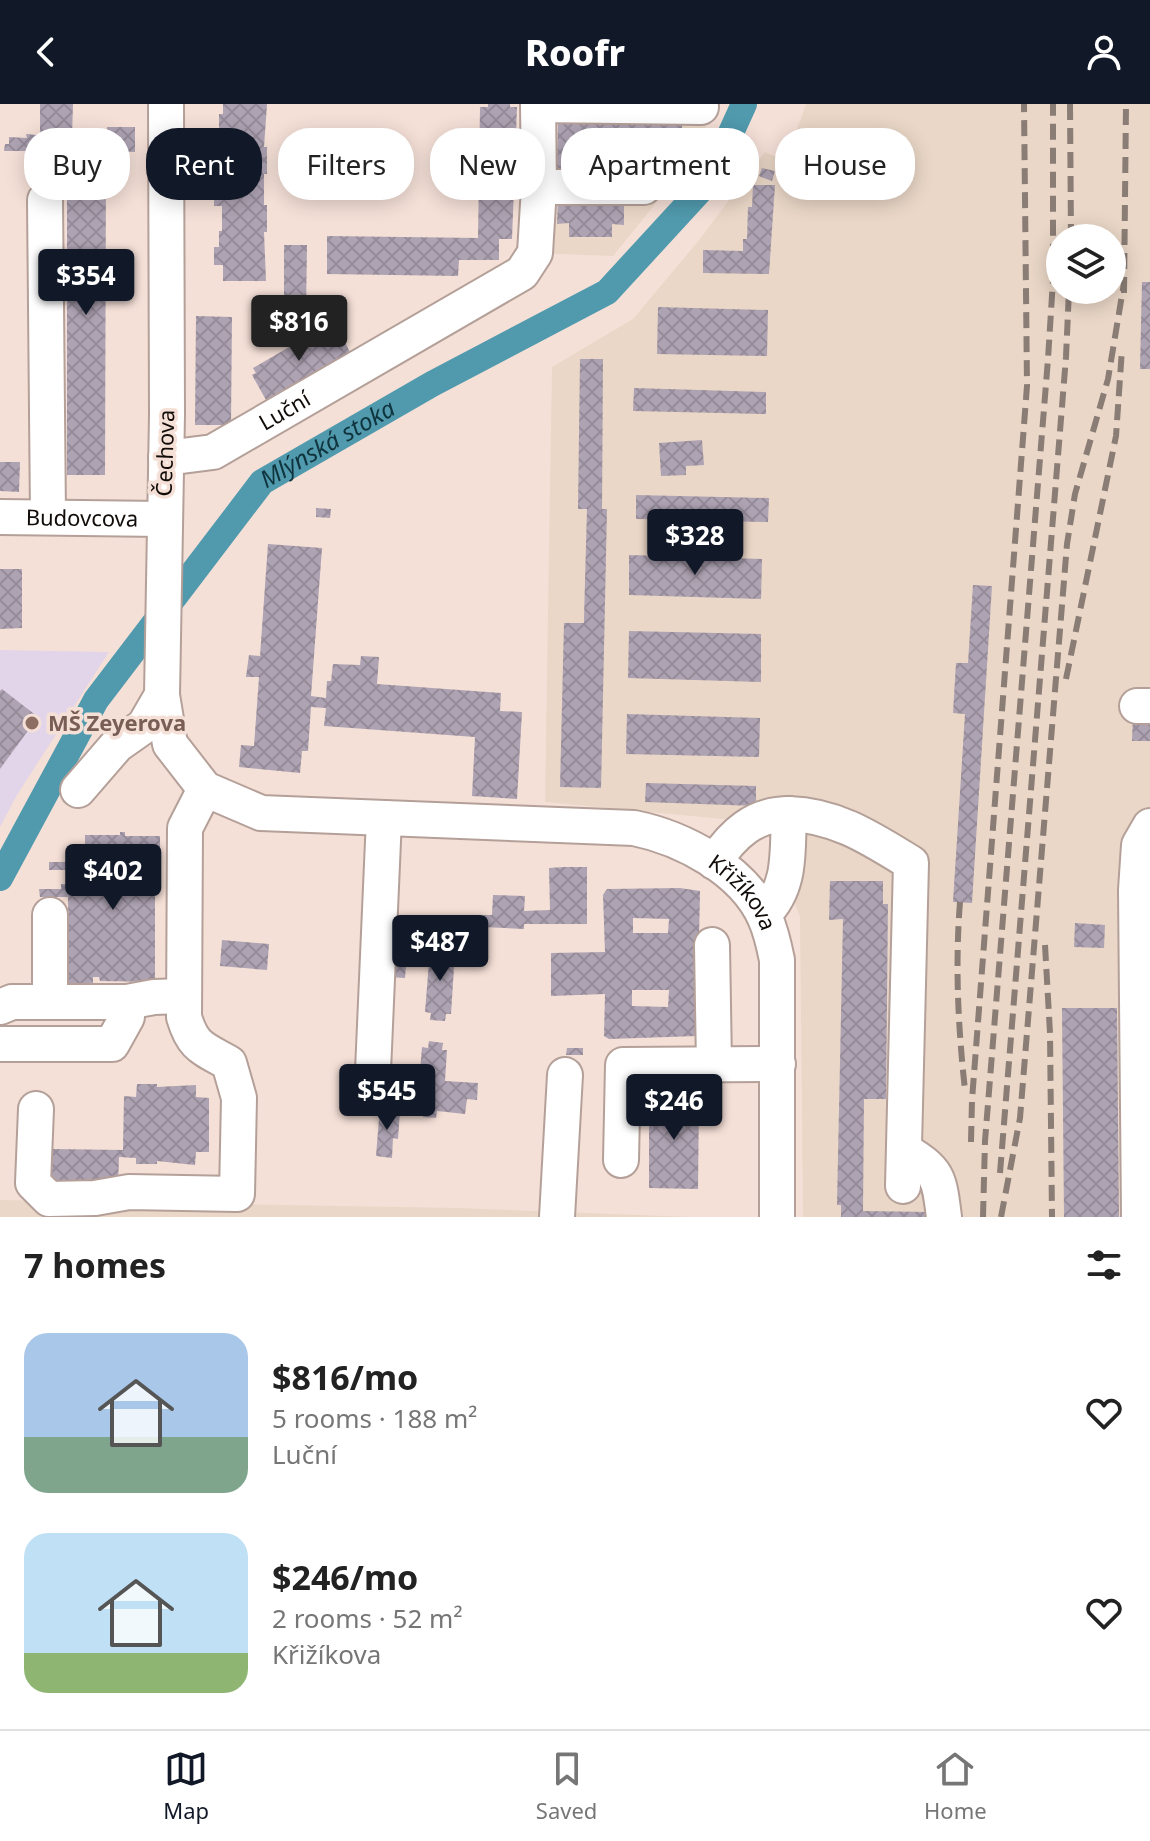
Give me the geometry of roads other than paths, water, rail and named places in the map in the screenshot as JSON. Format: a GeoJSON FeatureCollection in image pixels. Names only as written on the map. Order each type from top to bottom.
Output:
{"type":"FeatureCollection","features":[{"type":"Feature","properties":{"kind":"street","name":"Čechova"},"geometry":{"type":"LineString","coordinates":[[166,104],[162,695],[170,744],[205,789],[261,813],[429,820]]}},
{"type":"Feature","properties":{"kind":"street"},"geometry":{"type":"LineString","coordinates":[[538,128],[538,105],[701,107]]}},
{"type":"Feature","properties":{"kind":"street"},"geometry":{"type":"LineString","coordinates":[[45,200],[48,517]]}},
{"type":"Feature","properties":{"kind":"street","name":"Luční"},"geometry":{"type":"LineString","coordinates":[[166,458],[213,452],[522,273],[535,253],[538,200]]}},
{"type":"Feature","properties":{"kind":"street","name":"Budovcova"},"geometry":{"type":"LineString","coordinates":[[0,517],[163,519]]}},
{"type":"Feature","properties":{"kind":"street"},"geometry":{"type":"LineString","coordinates":[[78,790],[117,745],[144,726],[162,695]]}},
{"type":"Feature","properties":{"kind":"street"},"geometry":{"type":"LineString","coordinates":[[36,1109],[33,1183],[49,1199],[95,1198],[129,1192],[237,1194],[239,1098],[229,1063],[202,1048],[190,1037],[184,1017],[185,828],[205,789]]}},
{"type":"Feature","properties":{"kind":"street"},"geometry":{"type":"LineString","coordinates":[[714,862],[730,838],[750,823],[774,814],[807,814],[837,821],[911,863],[903,1186]]}},
{"type":"Feature","properties":{"kind":"street"},"geometry":{"type":"LineString","coordinates":[[764,914],[776,902],[785,884],[789,814]]}},
{"type":"Feature","properties":{"kind":"street"},"geometry":{"type":"LineString","coordinates":[[373,1071],[384,818]]}},
{"type":"Feature","properties":{"kind":"street","name":"Křižíkova"},"geometry":{"type":"LineString","coordinates":[[429,820],[634,828],[686,844],[714,862],[750,894],[764,914],[777,960],[777,1217]]}},
{"type":"Feature","properties":{"kind":"street"},"geometry":{"type":"LineString","coordinates":[[1139,1217],[1136,890],[1139,845],[1150,826]]}},
{"type":"Feature","properties":{"kind":"street"},"geometry":{"type":"LineString","coordinates":[[50,915],[50,1002]]}},
{"type":"Feature","properties":{"kind":"street"},"geometry":{"type":"LineString","coordinates":[[712,945],[714,1065]]}},
{"type":"Feature","properties":{"kind":"street"},"geometry":{"type":"LineString","coordinates":[[0,1007],[12,1002],[127,1002],[184,996]]}},
{"type":"Feature","properties":{"kind":"street"},"geometry":{"type":"LineString","coordinates":[[0,1044],[112,1044],[127,1017],[127,1002]]}},
{"type":"Feature","properties":{"kind":"street"},"geometry":{"type":"LineString","coordinates":[[621,1160],[623,1065],[778,1064]]}},
{"type":"Feature","properties":{"kind":"street"},"geometry":{"type":"LineString","coordinates":[[557,1217],[565,1075]]}},
{"type":"Feature","properties":{"kind":"street"},"geometry":{"type":"LineString","coordinates":[[904,1150],[930,1165],[940,1186],[944,1217]]}},
{"type":"Feature","properties":{"kind":"waterway","name":"Mlýnská stoka"},"geometry":{"type":"LineString","coordinates":[[0,878],[96,700],[262,482],[432,384],[607,292],[709,181],[744,104]]}},
{"type":"Feature","properties":{"kind":"railway"},"geometry":{"type":"LineString","coordinates":[[971,1142],[1027,386],[1024,104]]}},
{"type":"Feature","properties":{"kind":"railway"},"geometry":{"type":"LineString","coordinates":[[983,1217],[985,1141],[1053,280],[1053,104]]}},
{"type":"Feature","properties":{"kind":"railway"},"geometry":{"type":"LineString","coordinates":[[1070,104],[1071,224]]}},
{"type":"Feature","properties":{"kind":"railway"},"geometry":{"type":"LineString","coordinates":[[1125,224],[1126,104]]}},
{"type":"Feature","properties":{"kind":"railway"},"geometry":{"type":"LineString","coordinates":[[1000,1173],[1068,304]]}},
{"type":"Feature","properties":{"kind":"railway"},"geometry":{"type":"LineString","coordinates":[[1001,1217],[1020,1118],[1067,544],[1075,494],[1108,379],[1120,304]]}},
{"type":"Feature","properties":{"kind":"railway"},"geometry":{"type":"LineString","coordinates":[[1066,679],[1116,436],[1122,349]]}},
{"type":"Feature","properties":{"kind":"railway"},"geometry":{"type":"LineString","coordinates":[[960,902],[958,996],[965,1090]]}},
{"type":"Feature","properties":{"kind":"railway"},"geometry":{"type":"LineString","coordinates":[[1045,945],[1050,1033],[1052,1217]]}},
{"type":"Feature","properties":{"kind":"place","name":"MŠ Zeyerova"},"geometry":{"type":"Point","coordinates":[32,723]}}]}
